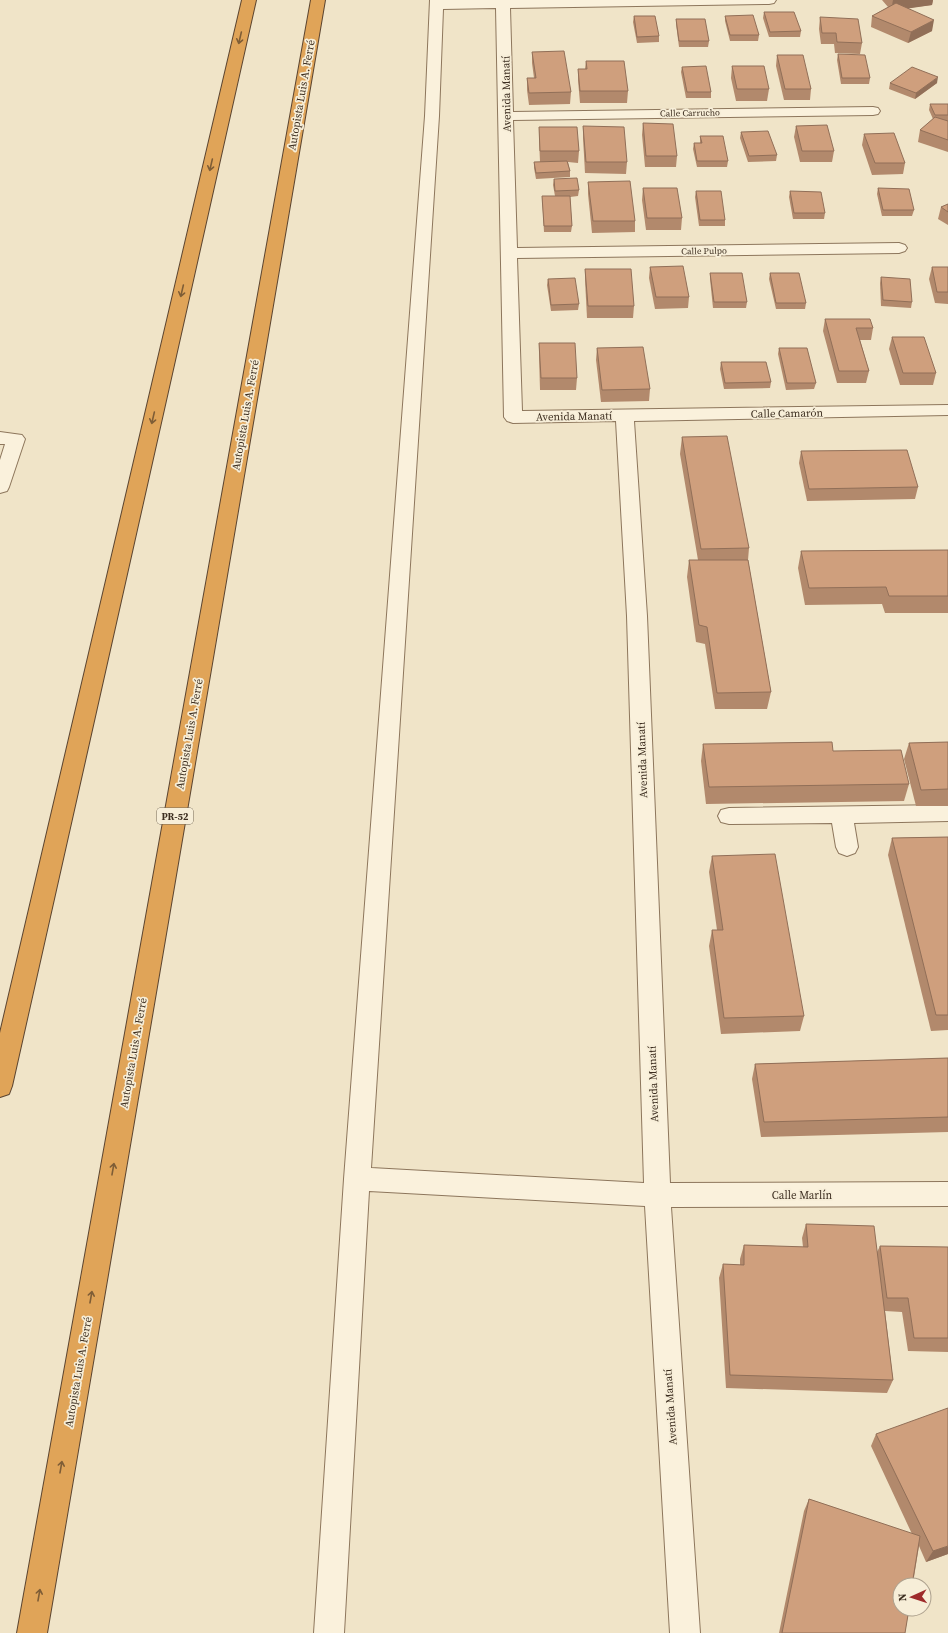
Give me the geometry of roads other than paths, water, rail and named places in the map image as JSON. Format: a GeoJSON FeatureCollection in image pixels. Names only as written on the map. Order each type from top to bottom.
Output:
{"type":"FeatureCollection","features":[{"type":"Feature","properties":{"kind":"highway"},"geometry":{"type":"LineString","coordinates":[[0,1086],[249,0]]}},
{"type":"Feature","properties":{"kind":"highway","name":"Autopista Luis A. Ferré"},"geometry":{"type":"LineString","coordinates":[[32,1633],[318,0]]}},
{"type":"Feature","properties":{"kind":"street"},"geometry":{"type":"LineString","coordinates":[[329,1633],[357,1179],[432,116],[437,2],[769,0]]}},
{"type":"Feature","properties":{"kind":"street","name":"Avenida Manatí"},"geometry":{"type":"LineString","coordinates":[[503,2],[507,116],[513,417],[625,415],[637,616],[657,1195],[685,1633]]}},
{"type":"Feature","properties":{"kind":"street","name":"Calle Carrucho"},"geometry":{"type":"LineString","coordinates":[[507,116],[874,111]]}},
{"type":"Feature","properties":{"kind":"street","name":"Calle Pulpo"},"geometry":{"type":"LineString","coordinates":[[509,253],[899,248]]}},
{"type":"Feature","properties":{"kind":"street","name":"Calle Camarón"},"geometry":{"type":"LineString","coordinates":[[625,415],[948,410]]}},
{"type":"Feature","properties":{"kind":"street"},"geometry":{"type":"LineString","coordinates":[[0,487],[8,438]]}},
{"type":"Feature","properties":{"kind":"street"},"geometry":{"type":"LineString","coordinates":[[729,816],[948,813]]}},
{"type":"Feature","properties":{"kind":"street"},"geometry":{"type":"LineString","coordinates":[[842,815],[847,847]]}},
{"type":"Feature","properties":{"kind":"street","name":"Calle Marlín"},"geometry":{"type":"LineString","coordinates":[[357,1179],[657,1195],[948,1194]]}}]}
